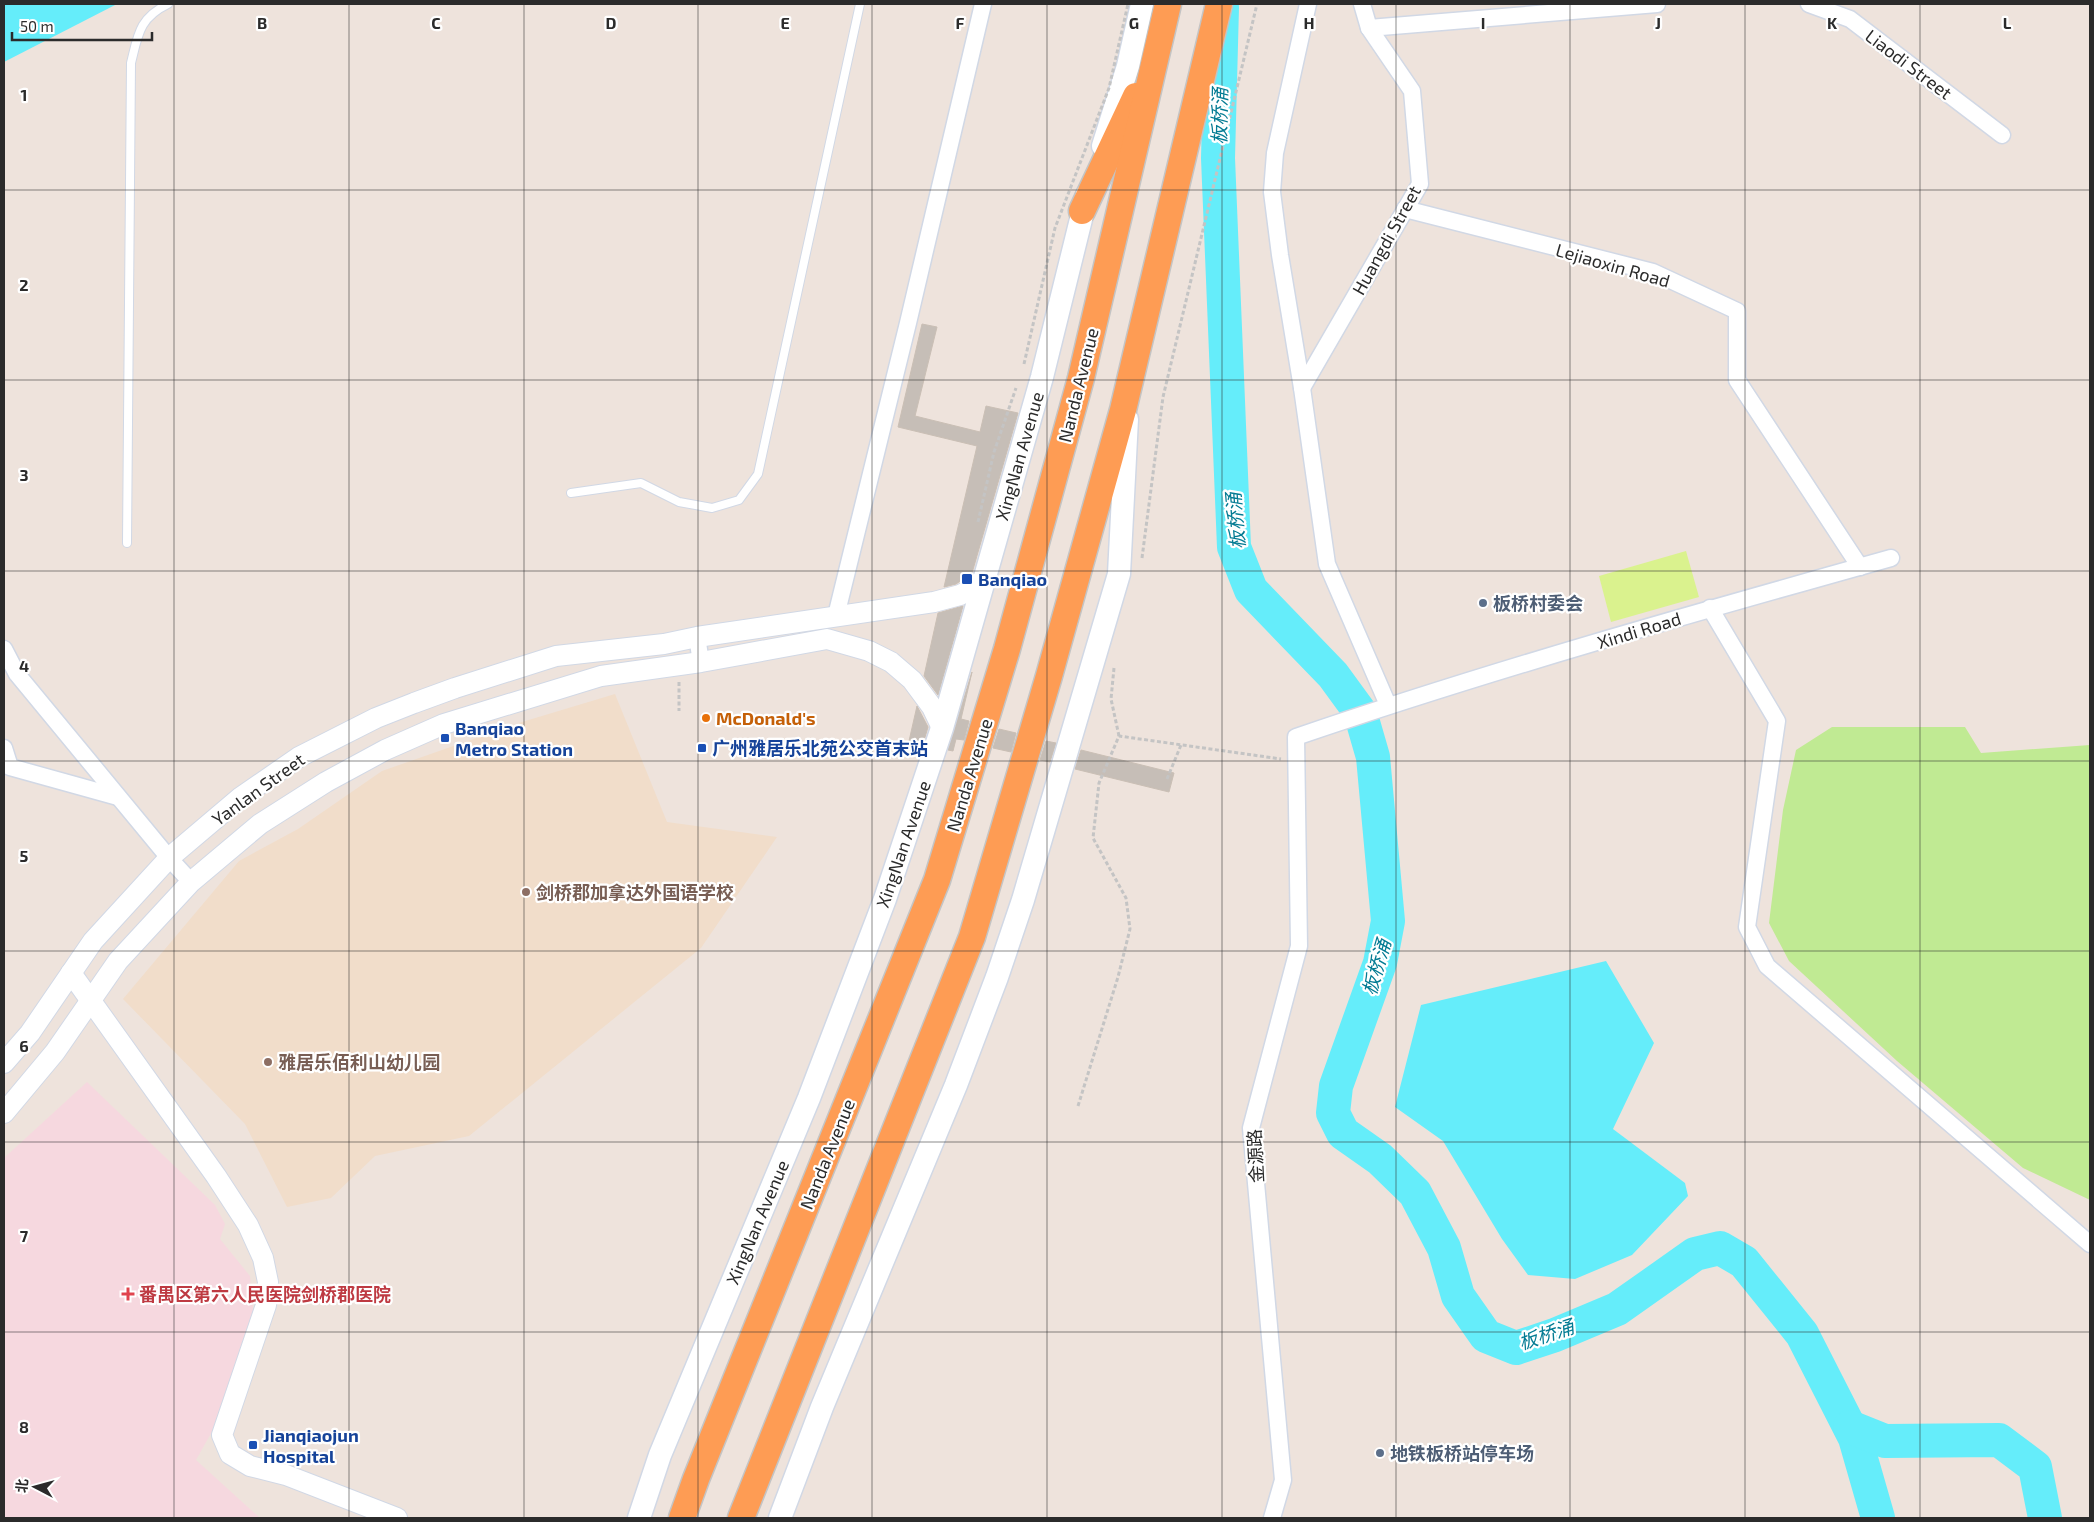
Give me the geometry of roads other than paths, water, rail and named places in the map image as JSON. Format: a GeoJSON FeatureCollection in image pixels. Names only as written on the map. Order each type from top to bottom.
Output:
{"type":"FeatureCollection","features":[{"type":"Feature","properties":{"kind":"highway","name":"Nanda Avenue"},"geometry":{"type":"LineString","coordinates":[[682,1518],[937,880],[1007,649],[1081,378],[1168,4]]}},
{"type":"Feature","properties":{"kind":"highway"},"geometry":{"type":"LineString","coordinates":[[741,1518],[972,937],[1049,676],[1129,386],[1219,4]]}},
{"type":"Feature","properties":{"kind":"highway"},"geometry":{"type":"LineString","coordinates":[[1082,211],[1159,48]]}},
{"type":"Feature","properties":{"kind":"highway"},"geometry":{"type":"LineString","coordinates":[[663,1518],[696,1479]]}},
{"type":"Feature","properties":{"kind":"main road","name":"XingNan Avenue"},"geometry":{"type":"LineString","coordinates":[[639,1518],[660,1455],[813,1089],[885,900],[942,728],[985,578],[1029,371],[1128,66],[1142,4]]}},
{"type":"Feature","properties":{"kind":"main road"},"geometry":{"type":"LineString","coordinates":[[780,1518],[822,1407],[960,1076],[1023,900],[1119,574],[1129,386]]}},
{"type":"Feature","properties":{"kind":"street"},"geometry":{"type":"LineString","coordinates":[[836,616],[908,323],[983,4]]}},
{"type":"Feature","properties":{"kind":"street"},"geometry":{"type":"LineString","coordinates":[[1308,4],[1276,144],[1272,192],[1327,564],[1388,705]]}},
{"type":"Feature","properties":{"kind":"street","name":"Huangdi Street"},"geometry":{"type":"LineString","coordinates":[[1302,388],[1420,184],[1412,91],[1369,28],[1362,4]]}},
{"type":"Feature","properties":{"kind":"street"},"geometry":{"type":"LineString","coordinates":[[1369,28],[1657,4]]}},
{"type":"Feature","properties":{"kind":"street","name":"Liaodi Street"},"geometry":{"type":"LineString","coordinates":[[1809,4],[1850,19],[2002,135]]}},
{"type":"Feature","properties":{"kind":"street","name":"Lejiaoxin Road"},"geometry":{"type":"LineString","coordinates":[[1405,210],[1653,272],[1737,311],[1737,380],[1860,567]]}},
{"type":"Feature","properties":{"kind":"street","name":"Xindi Road"},"geometry":{"type":"LineString","coordinates":[[1296,737],[1388,705],[1710,608],[1891,558]]}},
{"type":"Feature","properties":{"kind":"street","name":"Yanlan Street"},"geometry":{"type":"LineString","coordinates":[[4,1063],[30,1033],[93,941],[169,858],[241,797],[299,757],[376,718],[454,688],[556,656],[664,644],[697,636],[934,602],[960,595],[974,588],[985,578]]}},
{"type":"Feature","properties":{"kind":"street"},"geometry":{"type":"LineString","coordinates":[[1710,608],[1777,721],[1747,928],[1767,966],[2090,1244]]}},
{"type":"Feature","properties":{"kind":"street"},"geometry":{"type":"LineString","coordinates":[[697,636],[701,662]]}},
{"type":"Feature","properties":{"kind":"street","name":"Yanlan Street"},"geometry":{"type":"LineString","coordinates":[[4,1113],[55,1052],[118,961],[191,882],[260,824],[326,782],[385,750],[444,724],[601,676],[701,662],[827,640],[868,650],[891,662],[912,680],[932,707],[942,728]]}},
{"type":"Feature","properties":{"kind":"street"},"geometry":{"type":"LineString","coordinates":[[4,649],[16,674],[191,882]]}},
{"type":"Feature","properties":{"kind":"street"},"geometry":{"type":"LineString","coordinates":[[494,676],[504,705]]}},
{"type":"Feature","properties":{"kind":"street","name":"金源路"},"geometry":{"type":"LineString","coordinates":[[1272,1518],[1284,1480],[1251,1128],[1299,946],[1296,737]]}},
{"type":"Feature","properties":{"kind":"street"},"geometry":{"type":"LineString","coordinates":[[4,748],[10,766],[118,797]]}},
{"type":"Feature","properties":{"kind":"street"},"geometry":{"type":"LineString","coordinates":[[71,972],[248,1224],[263,1258],[268,1282],[266,1305],[222,1435],[230,1454],[250,1466],[286,1476],[397,1518]]}},
{"type":"Feature","properties":{"kind":"lane"},"geometry":{"type":"LineString","coordinates":[[127,542],[131,64],[140,28],[155,10],[168,4]]}},
{"type":"Feature","properties":{"kind":"lane"},"geometry":{"type":"LineString","coordinates":[[572,493],[641,483],[679,502],[712,508],[738,500],[758,474],[860,4]]}},
{"type":"Feature","properties":{"kind":"water"},"geometry":{"type":"Polygon","coordinates":[[[4,4],[117,4],[4,62],[4,4]]]}},
{"type":"Feature","properties":{"kind":"water"},"geometry":{"type":"Polygon","coordinates":[[[1606,961],[1654,1043],[1613,1129],[1685,1183],[1688,1196],[1632,1255],[1575,1279],[1528,1275],[1502,1239],[1443,1141],[1395,1107],[1421,1005],[1606,961]]]}},
{"type":"Feature","properties":{"kind":"waterway","name":"板桥涌"},"geometry":{"type":"LineString","coordinates":[[1222,7],[1218,158],[1234,547],[1251,590],[1333,675],[1360,712],[1373,757],[1388,921],[1380,963],[1336,1086],[1333,1113],[1343,1133],[1380,1159],[1415,1193],[1444,1248],[1458,1296],[1486,1336],[1516,1348],[1555,1335],[1617,1309],[1695,1254],[1720,1248],[1744,1262],[1802,1334],[1855,1438],[1878,1518]]}},
{"type":"Feature","properties":{"kind":"waterway"},"geometry":{"type":"LineString","coordinates":[[1850,1427],[1885,1441],[1999,1440],[2035,1467],[2045,1518]]}},
{"type":"Feature","properties":{"kind":"place","name":"Banqiao"},"geometry":{"type":"Point","coordinates":[967,579]}},
{"type":"Feature","properties":{"kind":"place","name":"板桥村委会"},"geometry":{"type":"Point","coordinates":[1483,603]}},
{"type":"Feature","properties":{"kind":"place","name":"McDonald's"},"geometry":{"type":"Point","coordinates":[706,718]}},
{"type":"Feature","properties":{"kind":"place","name":"Banqiao Metro Station"},"geometry":{"type":"Point","coordinates":[445,738]}},
{"type":"Feature","properties":{"kind":"place","name":"广州雅居乐北苑公交首末站"},"geometry":{"type":"Point","coordinates":[702,748]}},
{"type":"Feature","properties":{"kind":"place","name":"剑桥郡加拿达外国语学校"},"geometry":{"type":"Point","coordinates":[526,892]}},
{"type":"Feature","properties":{"kind":"place","name":"雅居乐佰利山幼儿园"},"geometry":{"type":"Point","coordinates":[268,1062]}},
{"type":"Feature","properties":{"kind":"place","name":"番禺区第六人民医院剑桥郡医院"},"geometry":{"type":"Point","coordinates":[128,1294]}},
{"type":"Feature","properties":{"kind":"place","name":"Jianqiaojun Hospital"},"geometry":{"type":"Point","coordinates":[253,1445]}},
{"type":"Feature","properties":{"kind":"place","name":"地铁板桥站停车场"},"geometry":{"type":"Point","coordinates":[1380,1453]}}]}
